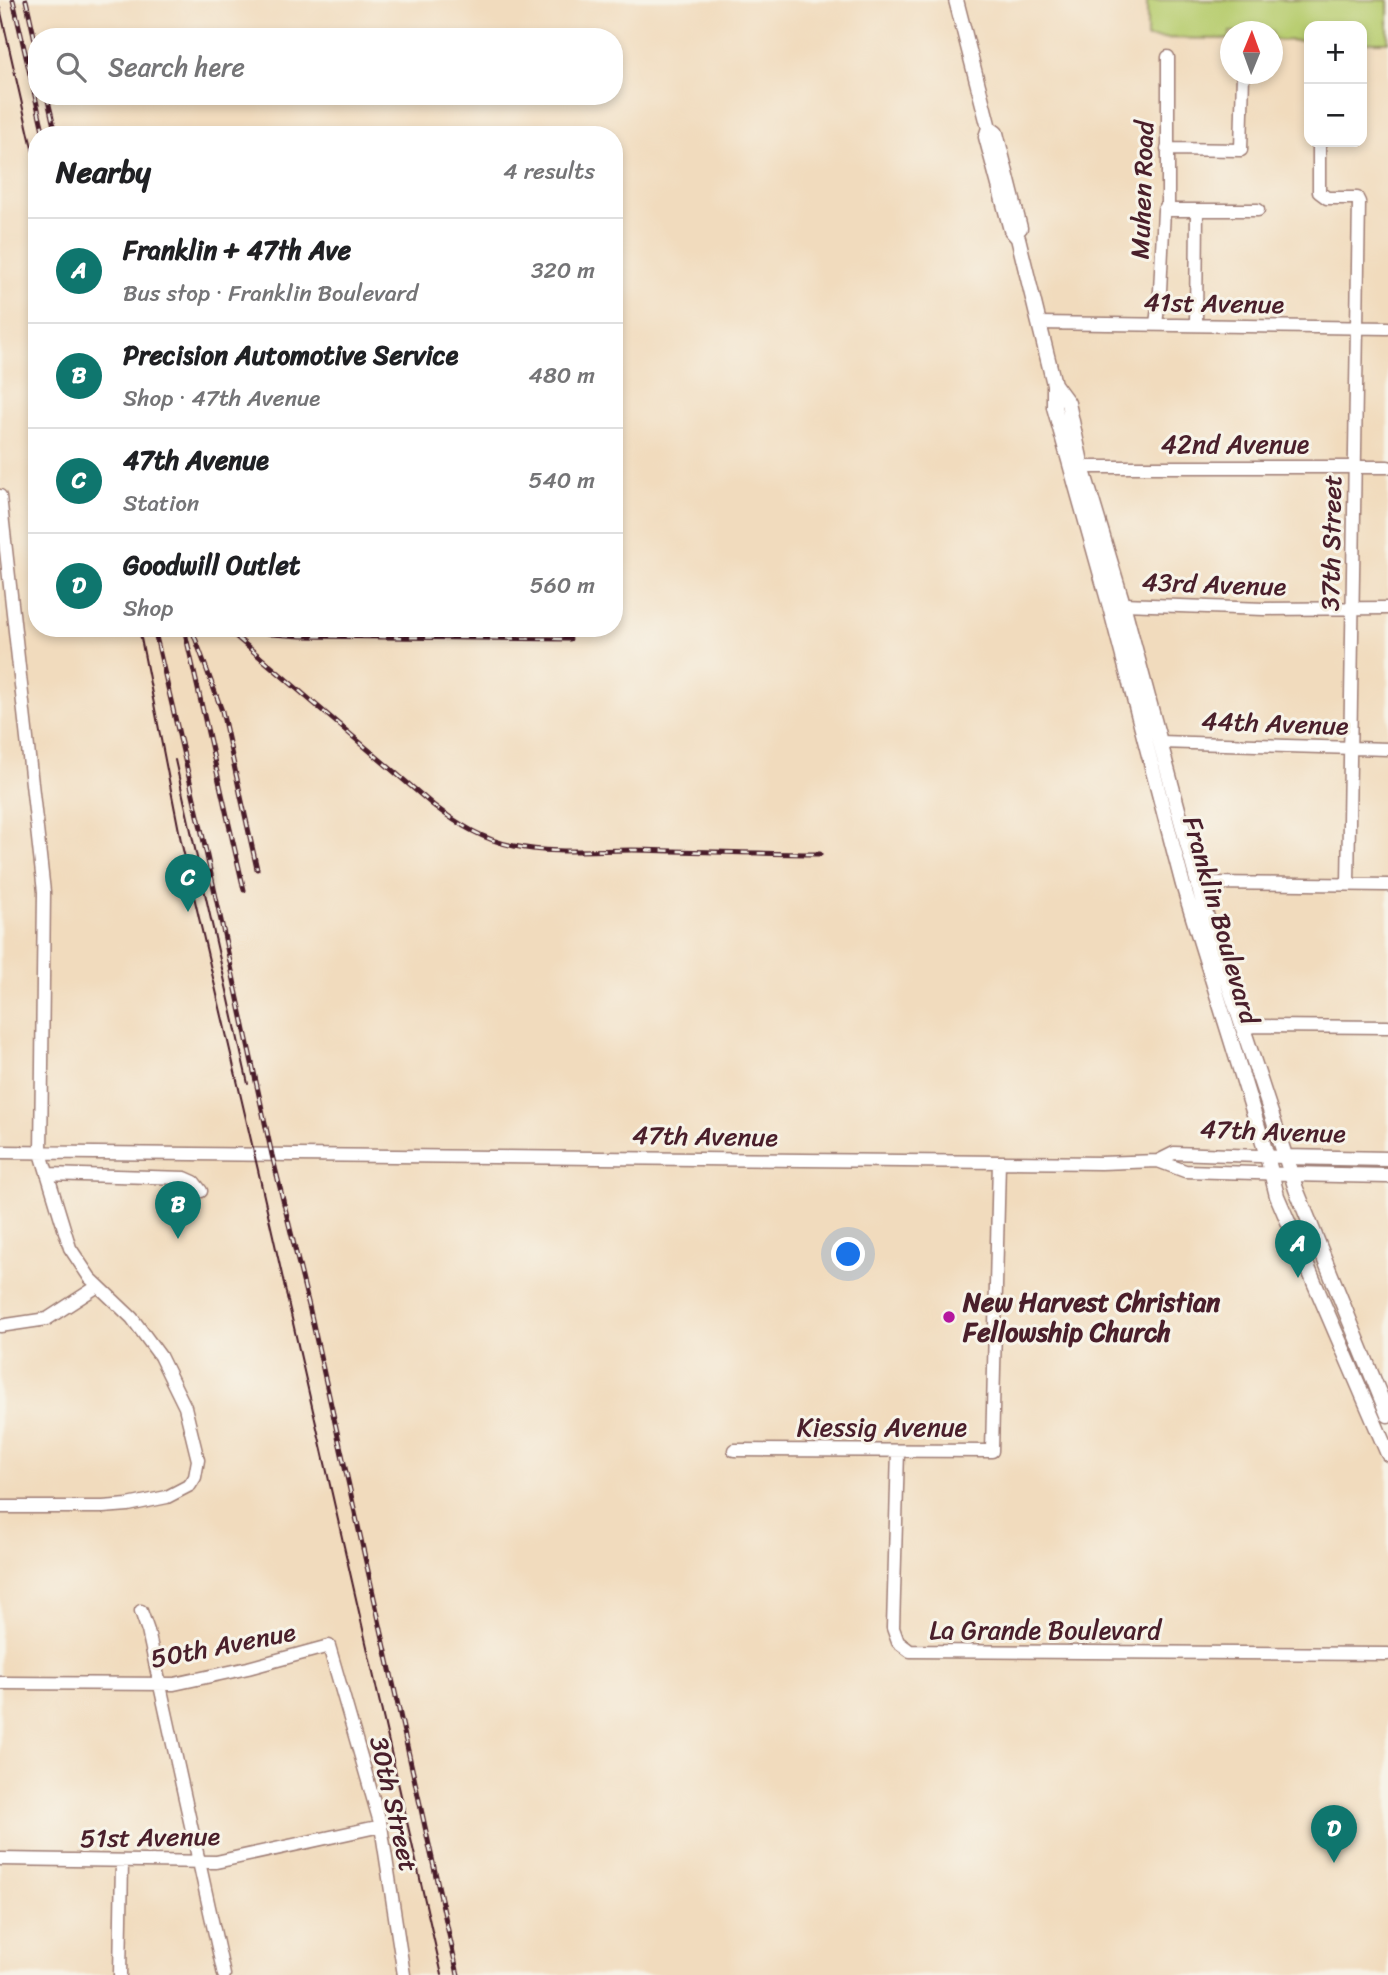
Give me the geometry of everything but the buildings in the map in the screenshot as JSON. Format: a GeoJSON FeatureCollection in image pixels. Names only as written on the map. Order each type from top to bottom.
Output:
{"type":"FeatureCollection","features":[{"type":"Feature","properties":{"kind":"main road","name":"Franklin Boulevard"},"geometry":{"type":"LineString","coordinates":[[956,0],[989,128],[996,133],[1020,228],[1018,238],[1054,384],[1055,407],[1196,927],[1277,1196],[1388,1454]]}},
{"type":"Feature","properties":{"kind":"main road","name":"Franklin Boulevard"},"geometry":{"type":"LineString","coordinates":[[1054,384],[1068,403],[1082,467],[1123,604],[1197,886],[1233,1000],[1291,1174],[1388,1415]]}},
{"type":"Feature","properties":{"kind":"main road"},"geometry":{"type":"LineString","coordinates":[[1182,830],[1181,853],[1197,906],[1196,927],[1206,940],[1221,985],[1233,1000]]}},
{"type":"Feature","properties":{"kind":"main road","name":"47th Avenue"},"geometry":{"type":"LineString","coordinates":[[1285,1157],[1388,1158]]}},
{"type":"Feature","properties":{"kind":"main road","name":"47th Avenue"},"geometry":{"type":"LineString","coordinates":[[1291,1174],[1388,1175]]}},
{"type":"Feature","properties":{"kind":"street","name":"Muhen Road"},"geometry":{"type":"LineString","coordinates":[[1156,324],[1164,210],[1168,204],[1168,57]]}},
{"type":"Feature","properties":{"kind":"street"},"geometry":{"type":"LineString","coordinates":[[1167,149],[1241,150],[1243,84]]}},
{"type":"Feature","properties":{"kind":"street","name":"37th Street"},"geometry":{"type":"LineString","coordinates":[[1319,147],[1319,192],[1327,198],[1357,198],[1359,202],[1348,884]]}},
{"type":"Feature","properties":{"kind":"street"},"geometry":{"type":"LineString","coordinates":[[1164,210],[1258,210]]}},
{"type":"Feature","properties":{"kind":"street"},"geometry":{"type":"LineString","coordinates":[[1196,325],[1197,210]]}},
{"type":"Feature","properties":{"kind":"street","name":"41st Avenue"},"geometry":{"type":"LineString","coordinates":[[1039,323],[1388,328]]}},
{"type":"Feature","properties":{"kind":"street","name":"42nd Avenue"},"geometry":{"type":"LineString","coordinates":[[1082,467],[1388,467]]}},
{"type":"Feature","properties":{"kind":"street"},"geometry":{"type":"LineString","coordinates":[[0,496],[44,892],[41,1153],[70,1248],[98,1286],[132,1318],[150,1340],[170,1372],[185,1407],[198,1460],[195,1477],[185,1489],[167,1497],[128,1505],[0,1507]]}},
{"type":"Feature","properties":{"kind":"street","name":"43rd Avenue"},"geometry":{"type":"LineString","coordinates":[[1123,604],[1264,609],[1388,608]]}},
{"type":"Feature","properties":{"kind":"street","name":"44th Avenue"},"geometry":{"type":"LineString","coordinates":[[1160,742],[1388,749]]}},
{"type":"Feature","properties":{"kind":"street"},"geometry":{"type":"LineString","coordinates":[[1197,886],[1209,883],[1388,885]]}},
{"type":"Feature","properties":{"kind":"street"},"geometry":{"type":"LineString","coordinates":[[1243,1029],[1254,1026],[1388,1027]]}},
{"type":"Feature","properties":{"kind":"street","name":"47th Avenue"},"geometry":{"type":"LineString","coordinates":[[0,1152],[999,1162],[1158,1161],[1185,1171],[1291,1174]]}},
{"type":"Feature","properties":{"kind":"street","name":"47th Avenue"},"geometry":{"type":"LineString","coordinates":[[1158,1161],[1174,1153],[1285,1157]]}},
{"type":"Feature","properties":{"kind":"street","name":"Kiessig Avenue"},"geometry":{"type":"LineString","coordinates":[[734,1450],[992,1451],[999,1162]]}},
{"type":"Feature","properties":{"kind":"street"},"geometry":{"type":"LineString","coordinates":[[47,1174],[185,1178],[194,1182],[201,1191]]}},
{"type":"Feature","properties":{"kind":"street"},"geometry":{"type":"LineString","coordinates":[[0,1326],[47,1319],[98,1286]]}},
{"type":"Feature","properties":{"kind":"street","name":"La Grande Boulevard"},"geometry":{"type":"LineString","coordinates":[[898,1451],[893,1628],[898,1642],[910,1651],[1388,1654]]}},
{"type":"Feature","properties":{"kind":"street"},"geometry":{"type":"LineString","coordinates":[[141,1611],[148,1631],[225,1975]]}},
{"type":"Feature","properties":{"kind":"street","name":"50th Avenue"},"geometry":{"type":"LineString","coordinates":[[0,1683],[160,1685],[248,1668],[329,1646]]}},
{"type":"Feature","properties":{"kind":"street","name":"30th Street"},"geometry":{"type":"LineString","coordinates":[[329,1646],[381,1826],[404,1975]]}},
{"type":"Feature","properties":{"kind":"street","name":"51st Avenue"},"geometry":{"type":"LineString","coordinates":[[0,1860],[199,1863],[227,1860],[381,1826]]}},
{"type":"Feature","properties":{"kind":"street"},"geometry":{"type":"LineString","coordinates":[[120,1975],[122,1862]]}},
{"type":"Feature","properties":{"kind":"green space"},"geometry":{"type":"Polygon","coordinates":[[[1147,0],[1388,0],[1388,42],[1367,42],[1367,21],[1304,21],[1304,41],[1283,40],[1283,21],[1220,21],[1220,39],[1147,38],[1147,0]]]}},
{"type":"Feature","properties":{"kind":"tram line"},"geometry":{"type":"LineString","coordinates":[[0,8],[28,131]]}},
{"type":"Feature","properties":{"kind":"tram line"},"geometry":{"type":"LineString","coordinates":[[141,637],[181,841],[442,1975]]}},
{"type":"Feature","properties":{"kind":"tram line"},"geometry":{"type":"LineString","coordinates":[[175,760],[248,1084]]}},
{"type":"Feature","properties":{"kind":"railway"},"geometry":{"type":"LineString","coordinates":[[13,0],[28,65]]}},
{"type":"Feature","properties":{"kind":"railway"},"geometry":{"type":"LineString","coordinates":[[26,0],[32,28]]}},
{"type":"Feature","properties":{"kind":"railway"},"geometry":{"type":"LineString","coordinates":[[37,105],[42,126]]}},
{"type":"Feature","properties":{"kind":"railway"},"geometry":{"type":"LineString","coordinates":[[49,105],[54,126]]}},
{"type":"Feature","properties":{"kind":"railway"},"geometry":{"type":"LineString","coordinates":[[156,637],[458,1975]]}},
{"type":"Feature","properties":{"kind":"railway"},"geometry":{"type":"LineString","coordinates":[[186,637],[244,890]]}},
{"type":"Feature","properties":{"kind":"railway"},"geometry":{"type":"LineString","coordinates":[[195,637],[222,711],[257,869]]}},
{"type":"Feature","properties":{"kind":"railway"},"geometry":{"type":"LineString","coordinates":[[237,637],[433,805],[461,825],[492,840],[557,851],[820,854]]}},
{"type":"Feature","properties":{"kind":"railway"},"geometry":{"type":"LineString","coordinates":[[391,637],[570,639]]}},
{"type":"Feature","properties":{"kind":"place","name":"47th Avenue"},"geometry":{"type":"Point","coordinates":[188,912]}},
{"type":"Feature","properties":{"kind":"place","name":"Precision Automotive Service"},"geometry":{"type":"Point","coordinates":[178,1239]}},
{"type":"Feature","properties":{"kind":"place","name":"Franklin + 47th Ave"},"geometry":{"type":"Point","coordinates":[1298,1278]}},
{"type":"Feature","properties":{"kind":"place","name":"New Harvest Christian Fellowship Church"},"geometry":{"type":"Point","coordinates":[949,1317]}},
{"type":"Feature","properties":{"kind":"place","name":"Goodwill Outlet"},"geometry":{"type":"Point","coordinates":[1334,1863]}}]}
